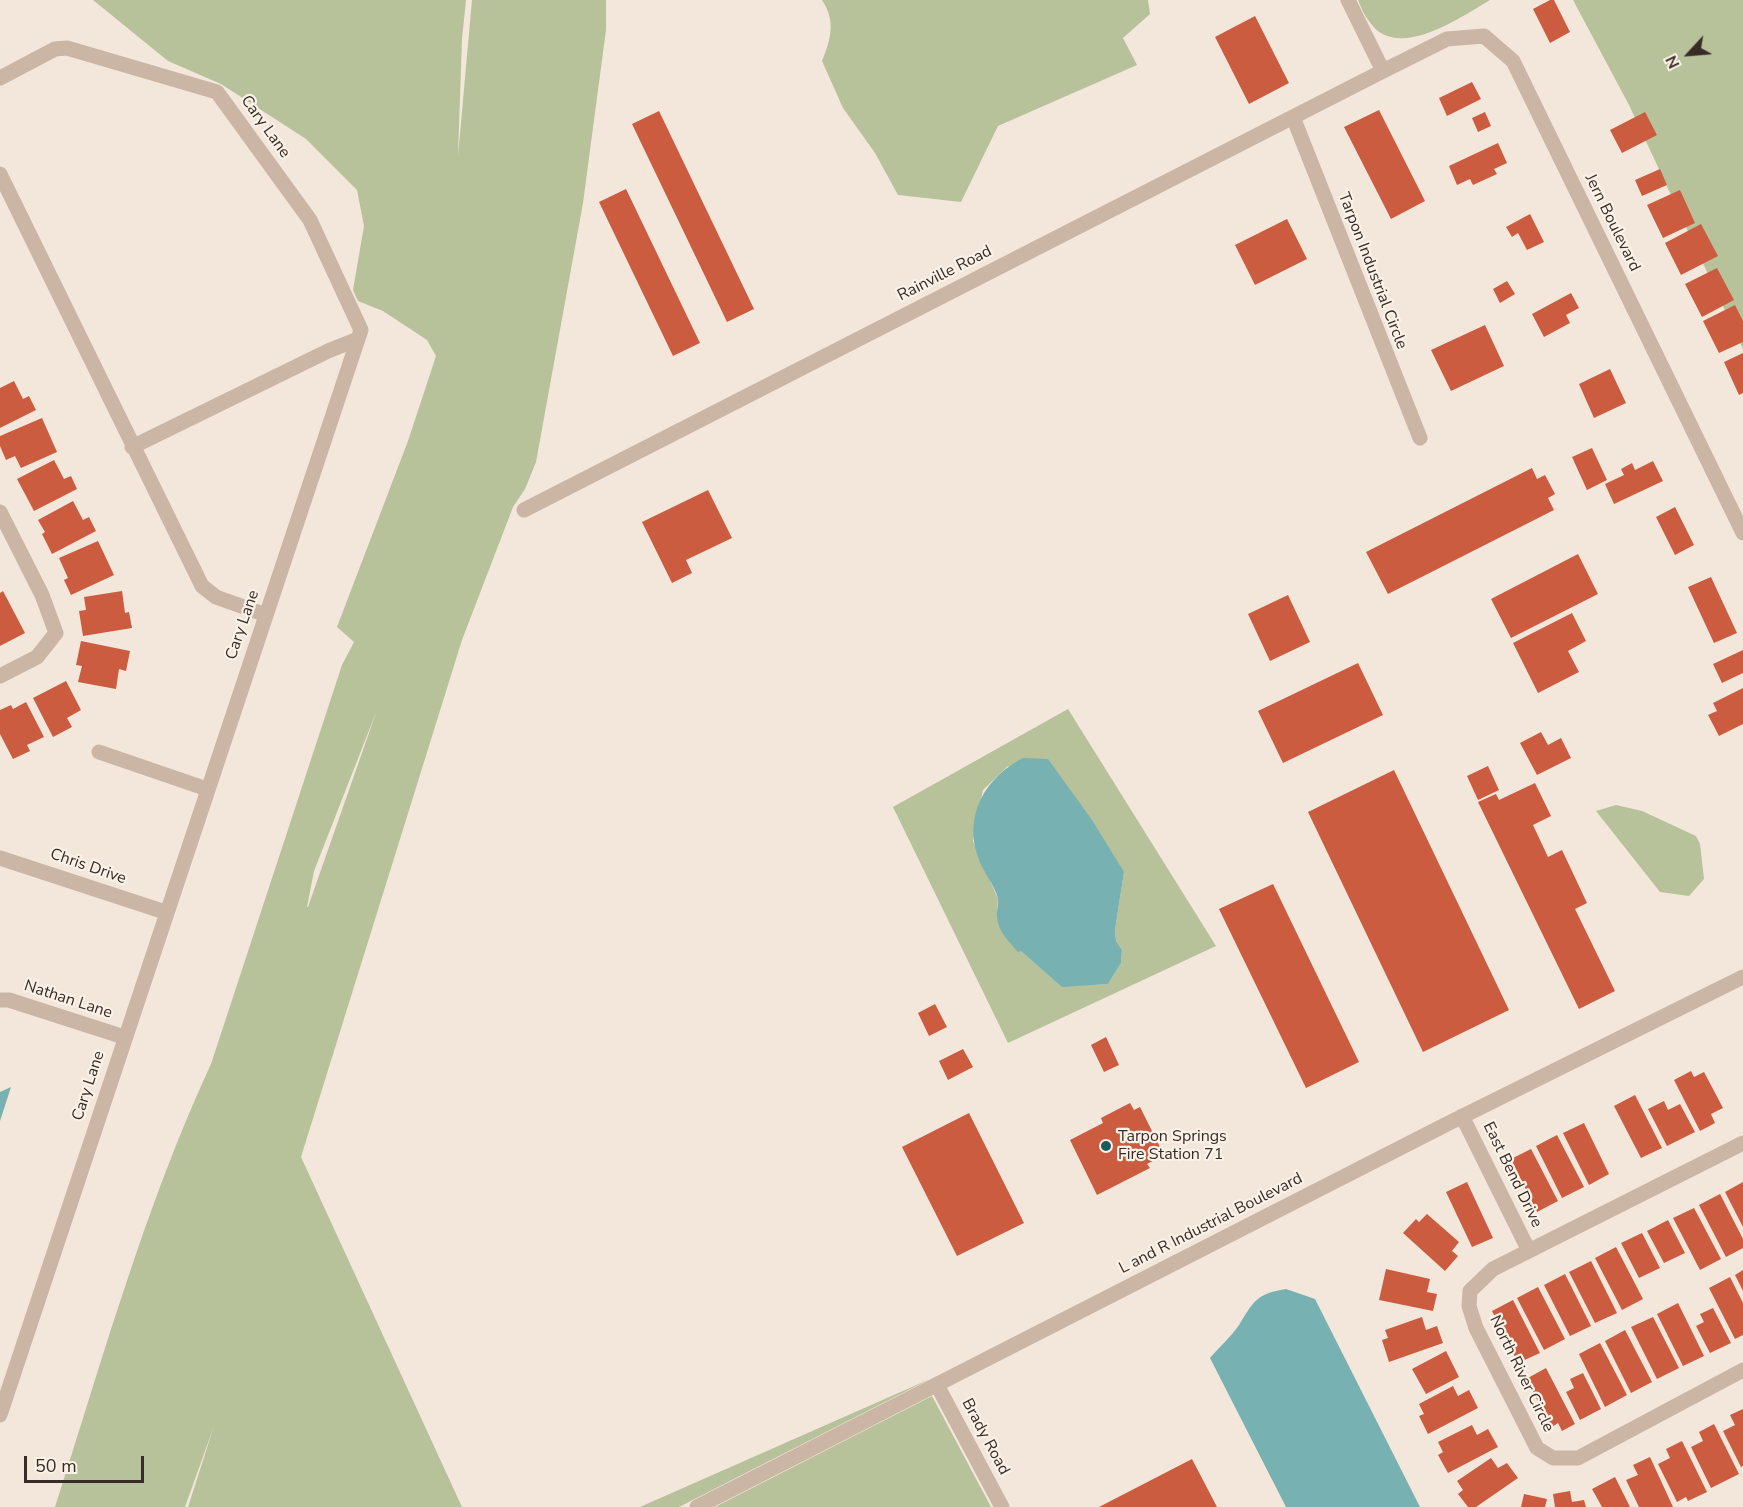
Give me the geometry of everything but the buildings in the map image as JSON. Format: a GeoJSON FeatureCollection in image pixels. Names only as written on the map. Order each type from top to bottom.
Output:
{"type":"FeatureCollection","features":[{"type":"Feature","properties":{"kind":"street"},"geometry":{"type":"LineString","coordinates":[[1348,0],[1383,70]]}},
{"type":"Feature","properties":{"kind":"street","name":"Jern Boulevard"},"geometry":{"type":"LineString","coordinates":[[1383,70],[1447,39],[1484,36],[1513,61],[1743,533]]}},
{"type":"Feature","properties":{"kind":"street","name":"Cary Lane"},"geometry":{"type":"LineString","coordinates":[[0,78],[56,49],[67,48],[217,92],[310,220],[361,330],[5,1386],[0,1415]]}},
{"type":"Feature","properties":{"kind":"street","name":"Rainville Road"},"geometry":{"type":"LineString","coordinates":[[524,510],[1383,70]]}},
{"type":"Feature","properties":{"kind":"street","name":"Tarpon Industrial Circle"},"geometry":{"type":"LineString","coordinates":[[1293,117],[1420,438]]}},
{"type":"Feature","properties":{"kind":"street"},"geometry":{"type":"LineString","coordinates":[[0,174],[202,586],[216,597],[266,615]]}},
{"type":"Feature","properties":{"kind":"street"},"geometry":{"type":"LineString","coordinates":[[132,447],[328,351],[358,339]]}},
{"type":"Feature","properties":{"kind":"street"},"geometry":{"type":"LineString","coordinates":[[0,512],[42,595],[56,633],[38,657],[0,676]]}},
{"type":"Feature","properties":{"kind":"street"},"geometry":{"type":"LineString","coordinates":[[99,752],[207,789]]}},
{"type":"Feature","properties":{"kind":"street","name":"Chris Drive"},"geometry":{"type":"LineString","coordinates":[[0,858],[165,912]]}},
{"type":"Feature","properties":{"kind":"street","name":"L and R Industrial Boulevard"},"geometry":{"type":"LineString","coordinates":[[697,1507],[1462,1116],[1743,977]]}},
{"type":"Feature","properties":{"kind":"street","name":"Nathan Lane"},"geometry":{"type":"LineString","coordinates":[[0,1000],[9,999],[124,1037]]}},
{"type":"Feature","properties":{"kind":"street","name":"East Bend Drive"},"geometry":{"type":"LineString","coordinates":[[1462,1116],[1528,1249]]}},
{"type":"Feature","properties":{"kind":"street","name":"North River Circle"},"geometry":{"type":"LineString","coordinates":[[1743,1143],[1528,1249],[1478,1281],[1470,1291],[1469,1306],[1504,1385],[1538,1448],[1553,1458],[1578,1458],[1743,1371]]}},
{"type":"Feature","properties":{"kind":"street","name":"Brady Road"},"geometry":{"type":"LineString","coordinates":[[937,1384],[1002,1507]]}},
{"type":"Feature","properties":{"kind":"green space"},"geometry":{"type":"Polygon","coordinates":[[[93,0],[466,0],[462,39],[458,156],[472,0],[606,0],[606,30],[583,203],[536,462],[525,489],[513,507],[462,640],[301,1157],[462,1507],[188,1507],[214,1426],[185,1507],[55,1507],[145,1227],[187,1118],[211,1064],[342,665],[354,642],[337,627],[408,441],[436,356],[427,340],[383,311],[358,301],[353,290],[364,226],[357,190],[306,139],[221,84],[168,61],[93,0]],[[377,710],[314,871],[308,907],[377,710]]]}},
{"type":"Feature","properties":{"kind":"green space"},"geometry":{"type":"Polygon","coordinates":[[[822,0],[1148,0],[1150,14],[1123,38],[1137,65],[998,126],[961,202],[898,195],[875,153],[843,108],[822,61],[828,45],[831,23],[822,0]]]}},
{"type":"Feature","properties":{"kind":"green space"},"geometry":{"type":"Polygon","coordinates":[[[1358,0],[1490,0],[1429,33],[1395,38],[1381,33],[1369,21],[1358,0]]]}},
{"type":"Feature","properties":{"kind":"green space"},"geometry":{"type":"Polygon","coordinates":[[[1573,0],[1743,0],[1743,349],[1629,105],[1573,0]]]}},
{"type":"Feature","properties":{"kind":"green space"},"geometry":{"type":"Polygon","coordinates":[[[1068,709],[1216,946],[1008,1043],[893,807],[1068,709]],[[1008,766],[983,790],[973,841],[998,899],[997,914],[1021,951],[1062,986],[1108,984],[1121,963],[1122,950],[1116,941],[1115,930],[1124,872],[1008,766]]]}},
{"type":"Feature","properties":{"kind":"green space"},"geometry":{"type":"Polygon","coordinates":[[[1616,805],[1642,811],[1696,836],[1700,844],[1704,879],[1689,896],[1660,892],[1596,811],[1616,805]]]}},
{"type":"Feature","properties":{"kind":"green space"},"geometry":{"type":"Polygon","coordinates":[[[930,1379],[679,1507],[640,1507],[930,1379]]]}},
{"type":"Feature","properties":{"kind":"green space"},"geometry":{"type":"Polygon","coordinates":[[[932,1396],[991,1507],[715,1507],[932,1396]]]}},
{"type":"Feature","properties":{"kind":"water"},"geometry":{"type":"Polygon","coordinates":[[[1023,758],[1048,759],[1092,820],[1124,872],[1115,930],[1116,941],[1122,950],[1121,963],[1108,984],[1062,987],[1021,951],[1018,952],[999,927],[998,899],[978,857],[974,841],[974,826],[981,799],[989,787],[998,776],[1023,758]]]}},
{"type":"Feature","properties":{"kind":"water"},"geometry":{"type":"Polygon","coordinates":[[[11,1087],[0,1121],[0,1092],[11,1087]]]}},
{"type":"Feature","properties":{"kind":"water"},"geometry":{"type":"Polygon","coordinates":[[[1286,1289],[1315,1299],[1420,1507],[1286,1507],[1210,1358],[1236,1329],[1257,1300],[1268,1293],[1286,1289]]]}},
{"type":"Feature","properties":{"kind":"place","name":"Tarpon Springs Fire Station 71"},"geometry":{"type":"Point","coordinates":[1106,1146]}}]}
